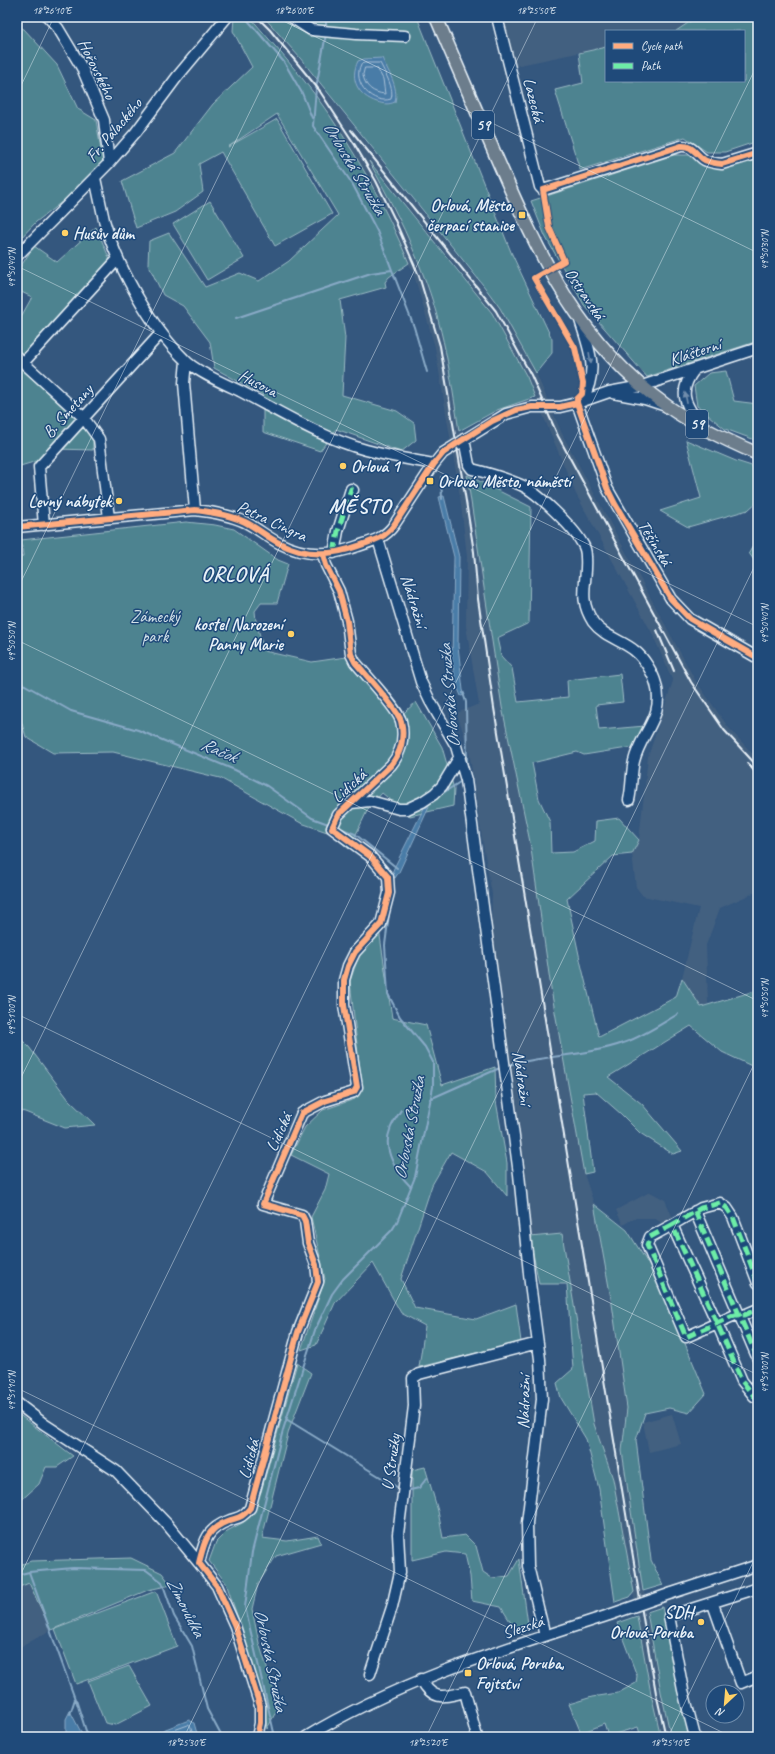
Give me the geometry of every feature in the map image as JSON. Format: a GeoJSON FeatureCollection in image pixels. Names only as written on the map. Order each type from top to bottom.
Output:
{"type":"FeatureCollection","features":[{"type":"Feature","properties":{"kind":"main road","name":"Ostravská"},"geometry":{"type":"LineString","coordinates":[[436,17],[530,234],[552,275],[580,320],[608,352],[642,386],[668,407],[700,426],[758,454]]}},
{"type":"Feature","properties":{"kind":"street","name":"Hořovského"},"geometry":{"type":"LineString","coordinates":[[48,17],[58,28],[82,68],[104,120],[109,163]]}},
{"type":"Feature","properties":{"kind":"street","name":"Fr. Palackého"},"geometry":{"type":"LineString","coordinates":[[17,256],[109,163],[136,132],[177,78],[227,17]]}},
{"type":"Feature","properties":{"kind":"street"},"geometry":{"type":"LineString","coordinates":[[291,17],[311,30],[406,36]]}},
{"type":"Feature","properties":{"kind":"street","name":"Lazecká"},"geometry":{"type":"LineString","coordinates":[[497,17],[528,143],[540,187],[543,190],[681,146],[688,146],[692,148],[704,160],[716,164],[722,164],[758,153]]}},
{"type":"Feature","properties":{"kind":"street","name":"Husova"},"geometry":{"type":"LineString","coordinates":[[95,178],[104,220],[118,259],[142,304],[161,333],[186,362],[311,428],[340,440],[366,450],[434,464]]}},
{"type":"Feature","properties":{"kind":"street"},"geometry":{"type":"LineString","coordinates":[[109,518],[99,439],[83,417],[20,360],[118,259]]}},
{"type":"Feature","properties":{"kind":"street"},"geometry":{"type":"LineString","coordinates":[[579,402],[591,380],[592,371],[588,345],[580,320]]}},
{"type":"Feature","properties":{"kind":"street","name":"B. Smetany"},"geometry":{"type":"LineString","coordinates":[[44,525],[39,467],[161,333]]}},
{"type":"Feature","properties":{"kind":"street","name":"Klášterní"},"geometry":{"type":"LineString","coordinates":[[642,386],[758,348]]}},
{"type":"Feature","properties":{"kind":"street"},"geometry":{"type":"LineString","coordinates":[[186,362],[184,383],[195,510]]}},
{"type":"Feature","properties":{"kind":"street"},"geometry":{"type":"LineString","coordinates":[[695,369],[685,385],[684,392],[685,400],[690,411],[700,426]]}},
{"type":"Feature","properties":{"kind":"street","name":"Petra Cingra"},"geometry":{"type":"LineString","coordinates":[[17,527],[195,510],[222,514],[245,522],[278,543],[295,550],[323,554],[349,550],[387,534],[443,453],[492,421],[516,410],[532,407],[560,406],[579,402],[609,392],[642,386]]}},
{"type":"Feature","properties":{"kind":"street"},"geometry":{"type":"LineString","coordinates":[[609,392],[619,396],[645,399],[668,407]]}},
{"type":"Feature","properties":{"kind":"street","name":"Těšínská"},"geometry":{"type":"LineString","coordinates":[[579,402],[607,488],[672,599],[690,619],[758,658]]}},
{"type":"Feature","properties":{"kind":"street"},"geometry":{"type":"LineString","coordinates":[[464,439],[469,465],[472,469],[522,485],[563,519],[583,543],[587,566],[584,601],[590,616],[594,623],[611,638],[635,650],[647,666],[656,684],[658,711],[645,734],[634,760],[629,800]]}},
{"type":"Feature","properties":{"kind":"street"},"geometry":{"type":"LineString","coordinates":[[334,553],[338,531],[351,489],[353,490]]}},
{"type":"Feature","properties":{"kind":"street","name":"Nádražní"},"geometry":{"type":"LineString","coordinates":[[378,539],[424,691],[456,746],[460,756],[470,808],[518,1160],[530,1283],[540,1359],[542,1399],[527,1523],[527,1539],[528,1566],[545,1636]]}},
{"type":"Feature","properties":{"kind":"street","name":"Lidická"},"geometry":{"type":"LineString","coordinates":[[199,1564],[206,1536],[218,1526],[243,1516],[250,1508],[298,1332],[318,1282],[316,1265],[308,1243],[305,1221],[302,1215],[263,1204],[302,1113],[325,1101],[354,1092],[357,1087],[344,1005],[344,980],[348,966],[355,952],[381,924],[388,893],[388,877],[370,856],[332,828],[338,815],[391,765],[398,756],[402,744],[401,721],[394,709],[354,662],[351,654],[347,621],[339,590],[326,565],[323,554]]}},
{"type":"Feature","properties":{"kind":"street"},"geometry":{"type":"LineString","coordinates":[[351,803],[370,801],[399,809],[407,809],[417,805],[434,794],[442,786],[460,756]]}},
{"type":"Feature","properties":{"kind":"street"},"geometry":{"type":"LineString","coordinates":[[758,1283],[733,1217],[727,1208],[720,1203],[698,1209],[650,1237],[647,1245],[686,1337],[718,1323],[758,1309]]}},
{"type":"Feature","properties":{"kind":"street"},"geometry":{"type":"LineString","coordinates":[[698,1209],[758,1359]]}},
{"type":"Feature","properties":{"kind":"street"},"geometry":{"type":"LineString","coordinates":[[672,1225],[718,1323],[742,1381],[754,1396],[758,1394]]}},
{"type":"Feature","properties":{"kind":"street","name":"U Stružky"},"geometry":{"type":"LineString","coordinates":[[370,1674],[392,1607],[400,1572],[398,1534],[414,1406],[413,1378],[419,1374],[538,1343]]}},
{"type":"Feature","properties":{"kind":"street"},"geometry":{"type":"LineString","coordinates":[[17,1403],[44,1424],[116,1471],[166,1523],[217,1586],[235,1626],[260,1706],[260,1723],[257,1737]]}},
{"type":"Feature","properties":{"kind":"street","name":"Slezská"},"geometry":{"type":"LineString","coordinates":[[306,1737],[322,1733],[377,1698],[421,1679],[758,1565]]}},
{"type":"Feature","properties":{"kind":"street"},"geometry":{"type":"LineString","coordinates":[[695,1737],[683,1690],[669,1616],[712,1604],[758,1588]]}},
{"type":"Feature","properties":{"kind":"street"},"geometry":{"type":"LineString","coordinates":[[712,1604],[741,1683],[758,1676]]}},
{"type":"Feature","properties":{"kind":"street"},"geometry":{"type":"LineString","coordinates":[[421,1679],[429,1692],[436,1696],[466,1692],[477,1737]]}},
{"type":"Feature","properties":{"kind":"shaded area"},"geometry":{"type":"Polygon","coordinates":[[[250,17],[264,17],[274,27],[500,308],[536,373],[562,434],[695,680],[728,727],[758,760],[758,891],[720,908],[706,945],[708,1004],[701,1007],[682,978],[699,908],[643,896],[636,887],[632,854],[639,840],[648,757],[673,681],[652,633],[576,494],[527,377],[492,314],[454,264],[371,163],[399,215],[424,275],[445,345],[480,552],[502,707],[530,842],[552,995],[584,1174],[594,1204],[612,1304],[627,1408],[622,1451],[650,1629],[661,1692],[671,1737],[661,1737],[651,1694],[613,1479],[594,1424],[562,1234],[530,1237],[522,1162],[491,938],[492,894],[469,751],[457,713],[479,704],[466,626],[467,556],[460,496],[435,347],[415,278],[390,220],[371,183],[350,147],[313,90],[267,33],[250,17]]]}},
{"type":"Feature","properties":{"kind":"shaded area"},"geometry":{"type":"Polygon","coordinates":[[[504,17],[697,17],[678,30],[605,30],[605,47],[515,66],[504,17]]]}},
{"type":"Feature","properties":{"kind":"shaded area"},"geometry":{"type":"Polygon","coordinates":[[[650,1192],[665,1200],[675,1223],[667,1226],[654,1218],[634,1218],[623,1225],[616,1210],[650,1192]]]}},
{"type":"Feature","properties":{"kind":"shaded area"},"geometry":{"type":"Polygon","coordinates":[[[672,1414],[681,1444],[649,1452],[643,1422],[672,1414]]]}},
{"type":"Feature","properties":{"kind":"shaded area"},"geometry":{"type":"Polygon","coordinates":[[[29,1583],[51,1630],[17,1649],[17,1588],[29,1583]]]}},
{"type":"Feature","properties":{"kind":"green space"},"geometry":{"type":"Polygon","coordinates":[[[234,17],[250,17],[316,96],[356,156],[379,198],[409,263],[389,277],[385,282],[386,287],[340,300],[345,338],[342,395],[397,411],[414,423],[416,440],[401,452],[336,429],[320,451],[263,432],[263,395],[214,368],[210,342],[183,306],[163,295],[148,264],[149,241],[169,233],[205,287],[240,273],[259,281],[289,261],[338,215],[277,114],[228,147],[277,119],[332,214],[275,246],[221,152],[199,164],[203,192],[175,212],[136,228],[122,181],[175,153],[213,104],[252,67],[233,31],[234,17]]]}},
{"type":"Feature","properties":{"kind":"green space"},"geometry":{"type":"Polygon","coordinates":[[[264,17],[323,17],[331,19],[331,17],[417,17],[511,252],[552,339],[552,353],[536,373],[500,308],[483,285],[300,58],[264,17]]]}},
{"type":"Feature","properties":{"kind":"green space"},"geometry":{"type":"Polygon","coordinates":[[[697,17],[758,17],[758,141],[725,152],[707,152],[685,137],[580,170],[555,90],[583,83],[579,53],[605,47],[605,82],[745,82],[745,30],[678,30],[697,17]]]}},
{"type":"Feature","properties":{"kind":"green space"},"geometry":{"type":"Polygon","coordinates":[[[17,26],[24,29],[57,65],[78,109],[96,120],[103,162],[77,190],[36,222],[17,242],[17,26]]]}},
{"type":"Feature","properties":{"kind":"green space"},"geometry":{"type":"Polygon","coordinates":[[[674,155],[690,155],[703,166],[723,168],[758,157],[758,341],[647,377],[584,305],[545,236],[531,201],[674,155]]]}},
{"type":"Feature","properties":{"kind":"green space"},"geometry":{"type":"Polygon","coordinates":[[[369,161],[492,313],[527,377],[535,397],[497,410],[459,431],[446,351],[430,293],[405,230],[369,161]]]}},
{"type":"Feature","properties":{"kind":"green space"},"geometry":{"type":"Polygon","coordinates":[[[210,201],[244,258],[207,280],[173,224],[210,201]]]}},
{"type":"Feature","properties":{"kind":"green space"},"geometry":{"type":"Polygon","coordinates":[[[96,227],[110,260],[23,357],[17,352],[17,324],[32,297],[17,290],[17,272],[34,246],[57,262],[96,227]]]}},
{"type":"Feature","properties":{"kind":"green space"},"geometry":{"type":"Polygon","coordinates":[[[17,365],[82,425],[93,441],[93,450],[55,449],[37,461],[17,467],[17,365]]]}},
{"type":"Feature","properties":{"kind":"green space"},"geometry":{"type":"Polygon","coordinates":[[[726,371],[734,401],[758,404],[758,441],[725,429],[697,406],[694,386],[709,373],[726,371]]]}},
{"type":"Feature","properties":{"kind":"green space"},"geometry":{"type":"Polygon","coordinates":[[[686,440],[736,461],[758,468],[758,501],[748,510],[688,527],[660,511],[701,498],[686,440]]]}},
{"type":"Feature","properties":{"kind":"green space"},"geometry":{"type":"Polygon","coordinates":[[[467,475],[531,507],[529,623],[497,638],[501,656],[512,668],[518,702],[568,697],[567,680],[620,674],[623,702],[596,705],[599,730],[645,726],[634,747],[584,755],[577,752],[532,763],[539,799],[550,822],[551,853],[573,852],[595,841],[596,821],[619,818],[639,840],[632,854],[613,856],[567,899],[599,1037],[676,997],[682,978],[701,1007],[758,990],[758,1069],[722,1052],[691,1026],[608,1077],[642,1104],[682,1151],[673,1154],[640,1133],[596,1092],[583,1093],[593,1172],[584,1174],[552,995],[530,842],[502,707],[467,475]]]}},
{"type":"Feature","properties":{"kind":"green space","name":"Zámecký park"},"geometry":{"type":"Polygon","coordinates":[[[186,522],[215,525],[234,529],[278,560],[288,564],[277,603],[261,603],[255,611],[256,621],[264,651],[312,662],[346,657],[396,720],[416,702],[442,747],[454,789],[453,806],[410,816],[382,793],[368,809],[349,849],[330,833],[301,823],[220,778],[113,752],[53,753],[26,737],[17,707],[17,559],[23,556],[21,540],[186,522]]]}},
{"type":"Feature","properties":{"kind":"green space"},"geometry":{"type":"Polygon","coordinates":[[[758,537],[758,566],[749,553],[758,537]]]}},
{"type":"Feature","properties":{"kind":"green space"},"geometry":{"type":"Polygon","coordinates":[[[379,929],[392,1018],[426,1025],[442,1085],[495,1067],[496,1101],[507,1163],[507,1196],[487,1172],[451,1152],[432,1185],[401,1279],[415,1308],[476,1319],[516,1304],[521,1342],[419,1367],[425,1326],[401,1313],[373,1263],[335,1303],[316,1345],[301,1350],[325,1279],[311,1217],[325,1190],[329,1174],[291,1155],[305,1127],[323,1110],[355,1099],[361,1081],[350,981],[358,958],[379,929]]]}},
{"type":"Feature","properties":{"kind":"green space"},"geometry":{"type":"Polygon","coordinates":[[[17,1035],[29,1047],[69,1100],[95,1125],[65,1128],[17,1110],[17,1035]]]}},
{"type":"Feature","properties":{"kind":"green space"},"geometry":{"type":"Polygon","coordinates":[[[594,1204],[627,1230],[659,1281],[706,1394],[689,1413],[669,1408],[645,1413],[636,1440],[651,1560],[663,1585],[643,1591],[622,1451],[627,1408],[612,1304],[594,1204]]]}},
{"type":"Feature","properties":{"kind":"green space"},"geometry":{"type":"Polygon","coordinates":[[[562,1234],[594,1424],[613,1479],[634,1592],[630,1597],[615,1602],[599,1489],[586,1439],[561,1398],[557,1383],[573,1369],[567,1284],[539,1284],[530,1237],[562,1234]]]}},
{"type":"Feature","properties":{"kind":"green space"},"geometry":{"type":"Polygon","coordinates":[[[297,1363],[311,1373],[289,1430],[262,1538],[287,1541],[318,1536],[321,1543],[276,1556],[258,1584],[252,1609],[259,1643],[279,1706],[267,1729],[264,1708],[242,1630],[226,1583],[209,1561],[216,1542],[227,1531],[244,1522],[261,1492],[297,1363]]]}},
{"type":"Feature","properties":{"kind":"green space"},"geometry":{"type":"Polygon","coordinates":[[[17,1413],[73,1456],[57,1467],[46,1467],[39,1484],[17,1504],[17,1413]]]}},
{"type":"Feature","properties":{"kind":"green space"},"geometry":{"type":"Polygon","coordinates":[[[425,1467],[438,1511],[443,1538],[465,1535],[476,1546],[483,1572],[492,1578],[509,1576],[519,1559],[528,1624],[518,1634],[501,1607],[472,1601],[470,1576],[465,1554],[446,1552],[412,1560],[412,1470],[425,1467]]]}},
{"type":"Feature","properties":{"kind":"green space"},"geometry":{"type":"Polygon","coordinates":[[[131,1558],[162,1573],[171,1585],[148,1590],[51,1630],[29,1583],[17,1588],[17,1566],[31,1561],[131,1558]]]}},
{"type":"Feature","properties":{"kind":"green space"},"geometry":{"type":"Polygon","coordinates":[[[156,1591],[177,1646],[76,1684],[55,1629],[156,1591]]]}},
{"type":"Feature","properties":{"kind":"green space"},"geometry":{"type":"Polygon","coordinates":[[[662,1607],[681,1701],[690,1737],[671,1737],[661,1692],[647,1612],[662,1607]]]}},
{"type":"Feature","properties":{"kind":"green space"},"geometry":{"type":"Polygon","coordinates":[[[637,1616],[651,1694],[661,1737],[641,1737],[638,1727],[608,1736],[604,1724],[581,1733],[569,1704],[592,1697],[618,1693],[636,1683],[637,1676],[617,1623],[637,1616]]]}},
{"type":"Feature","properties":{"kind":"green space"},"geometry":{"type":"Polygon","coordinates":[[[129,1666],[152,1706],[115,1725],[105,1723],[88,1681],[129,1666]]]}},
{"type":"Feature","properties":{"kind":"water"},"geometry":{"type":"Polygon","coordinates":[[[382,58],[396,91],[395,102],[390,104],[377,102],[365,96],[360,91],[355,80],[354,74],[358,61],[364,59],[382,58]]]}},
{"type":"Feature","properties":{"kind":"water"},"geometry":{"type":"Polygon","coordinates":[[[444,496],[459,557],[458,646],[463,690],[465,695],[461,696],[456,684],[452,660],[454,557],[439,497],[444,496]]]}},
{"type":"Feature","properties":{"kind":"water"},"geometry":{"type":"Polygon","coordinates":[[[425,806],[429,807],[395,878],[391,876],[394,868],[425,806]]]}},
{"type":"Feature","properties":{"kind":"water"},"geometry":{"type":"Polygon","coordinates":[[[70,1711],[83,1737],[66,1737],[66,1719],[70,1711]]]}},
{"type":"Feature","properties":{"kind":"water"},"geometry":{"type":"Polygon","coordinates":[[[189,1720],[194,1723],[198,1737],[145,1737],[189,1720]]]}},
{"type":"Feature","properties":{"kind":"waterway"},"geometry":{"type":"LineString","coordinates":[[245,17],[284,62],[302,93],[312,118]]}},
{"type":"Feature","properties":{"kind":"waterway","name":"Orlovská Stružka"},"geometry":{"type":"LineString","coordinates":[[326,17],[326,28]]}},
{"type":"Feature","properties":{"kind":"waterway","name":"Orlovská Stružka"},"geometry":{"type":"LineString","coordinates":[[326,34],[316,88],[313,126],[353,185],[377,231],[414,327],[427,372]]}},
{"type":"Feature","properties":{"kind":"waterway"},"geometry":{"type":"LineString","coordinates":[[236,318],[371,273],[392,270]]}},
{"type":"Feature","properties":{"kind":"waterway","name":"Orlovská Stružka"},"geometry":{"type":"LineString","coordinates":[[441,477],[442,499]]}},
{"type":"Feature","properties":{"kind":"waterway","name":"Račok"},"geometry":{"type":"LineString","coordinates":[[17,683],[25,685],[71,711],[138,730],[235,770],[267,786],[312,818],[331,825]]}},
{"type":"Feature","properties":{"kind":"waterway","name":"Orlovská Stružka"},"geometry":{"type":"LineString","coordinates":[[463,693],[466,702],[467,766]]}},
{"type":"Feature","properties":{"kind":"waterway","name":"Orlovská Stružka"},"geometry":{"type":"LineString","coordinates":[[440,795],[463,780]]}},
{"type":"Feature","properties":{"kind":"waterway","name":"Orlovská Stružka"},"geometry":{"type":"LineString","coordinates":[[426,807],[435,799]]}},
{"type":"Feature","properties":{"kind":"waterway","name":"Račok"},"geometry":{"type":"LineString","coordinates":[[340,828],[355,834],[397,868]]}},
{"type":"Feature","properties":{"kind":"waterway","name":"Orlovská Stružka"},"geometry":{"type":"LineString","coordinates":[[275,1737],[245,1607],[252,1552],[283,1430],[315,1330],[332,1294],[343,1279],[392,1230],[397,1222],[415,1177],[433,1087],[433,1062],[425,1047],[400,1017],[388,994],[385,945],[389,914]]}},
{"type":"Feature","properties":{"kind":"waterway"},"geometry":{"type":"LineString","coordinates":[[508,1065],[612,1047],[640,1036],[678,1014]]}},
{"type":"Feature","properties":{"kind":"waterway"},"geometry":{"type":"LineString","coordinates":[[430,1099],[502,1067]]}},
{"type":"Feature","properties":{"kind":"waterway"},"geometry":{"type":"LineString","coordinates":[[401,1110],[391,1127],[388,1138],[389,1153],[396,1168],[411,1187]]}},
{"type":"Feature","properties":{"kind":"waterway"},"geometry":{"type":"LineString","coordinates":[[286,1419],[400,1489]]}},
{"type":"Feature","properties":{"kind":"waterway"},"geometry":{"type":"LineString","coordinates":[[406,1491],[419,1488],[427,1478]]}},
{"type":"Feature","properties":{"kind":"waterway","name":"Zimovůdka"},"geometry":{"type":"LineString","coordinates":[[17,1575],[29,1572],[73,1568],[146,1570],[162,1582],[174,1616],[192,1646],[207,1709],[222,1737]]}},
{"type":"Feature","properties":{"kind":"waterway"},"geometry":{"type":"LineString","coordinates":[[29,1572],[75,1699],[70,1714]]}},
{"type":"Feature","properties":{"kind":"waterway"},"geometry":{"type":"LineString","coordinates":[[76,1700],[88,1737]]}},
{"type":"Feature","properties":{"kind":"railway"},"geometry":{"type":"LineString","coordinates":[[257,17],[270,30],[320,91]]}},
{"type":"Feature","properties":{"kind":"railway"},"geometry":{"type":"LineString","coordinates":[[317,87],[355,145],[376,181],[394,218],[419,276],[440,346],[474,552],[478,599],[494,708],[645,1630],[656,1693],[666,1737]]}},
{"type":"Feature","properties":{"kind":"railway"},"geometry":{"type":"LineString","coordinates":[[351,130],[496,311],[531,375],[558,436],[691,682],[724,730],[758,767]]}},
{"type":"Feature","properties":{"kind":"railway"},"geometry":{"type":"LineString","coordinates":[[657,630],[674,671]]}},
{"type":"Feature","properties":{"kind":"railway"},"geometry":{"type":"LineString","coordinates":[[747,763],[758,775]]}},
{"type":"Feature","properties":{"kind":"marked path"},"geometry":{"type":"LineString","coordinates":[[334,553],[338,531],[351,489],[353,490]]}},
{"type":"Feature","properties":{"kind":"marked path"},"geometry":{"type":"LineString","coordinates":[[758,1283],[733,1217],[727,1208],[720,1203],[701,1208],[672,1225],[742,1381],[754,1396],[758,1394]]}},
{"type":"Feature","properties":{"kind":"marked path"},"geometry":{"type":"LineString","coordinates":[[695,1211],[758,1359]]}},
{"type":"Feature","properties":{"kind":"marked path"},"geometry":{"type":"LineString","coordinates":[[672,1225],[650,1237],[647,1245],[686,1337],[735,1315],[744,1315],[758,1309]]}},
{"type":"Feature","properties":{"kind":"cycle path"},"geometry":{"type":"LineString","coordinates":[[758,153],[722,164],[707,161],[691,148],[681,146],[543,190],[549,227],[564,261],[534,278],[575,348],[583,383],[582,394],[577,399],[577,403],[607,488],[615,504],[671,599],[690,619],[758,658]]}},
{"type":"Feature","properties":{"kind":"cycle path"},"geometry":{"type":"LineString","coordinates":[[17,527],[195,510],[233,517],[249,524],[279,543],[299,551],[318,554],[338,552],[374,541],[387,533],[443,453],[492,421],[516,410],[532,407],[560,407],[577,403]]}},
{"type":"Feature","properties":{"kind":"cycle path"},"geometry":{"type":"LineString","coordinates":[[257,1737],[260,1723],[260,1706],[235,1626],[217,1586],[199,1563],[205,1543],[210,1533],[221,1524],[238,1518],[250,1508],[298,1332],[318,1282],[316,1265],[308,1243],[305,1221],[302,1215],[263,1204],[302,1113],[325,1101],[354,1092],[357,1087],[344,1005],[344,980],[348,966],[355,952],[381,924],[389,893],[388,877],[370,856],[332,828],[338,815],[391,765],[400,750],[403,733],[401,721],[394,708],[355,662],[351,654],[347,621],[339,591],[326,565],[323,554]]}},
{"type":"Feature","properties":{"kind":"place","name":"Orlová, Město, čerpací stanice"},"geometry":{"type":"Point","coordinates":[522,215]}},
{"type":"Feature","properties":{"kind":"place","name":"Husův dům"},"geometry":{"type":"Point","coordinates":[65,233]}},
{"type":"Feature","properties":{"kind":"place","name":"Orlová 1"},"geometry":{"type":"Point","coordinates":[343,466]}},
{"type":"Feature","properties":{"kind":"place","name":"Orlová, Město, náměstí"},"geometry":{"type":"Point","coordinates":[430,481]}},
{"type":"Feature","properties":{"kind":"place","name":"Levný nábytek"},"geometry":{"type":"Point","coordinates":[119,501]}},
{"type":"Feature","properties":{"kind":"place","name":"kostel Narození Panny Marie"},"geometry":{"type":"Point","coordinates":[291,634]}},
{"type":"Feature","properties":{"kind":"place","name":"SDH Orlová-Poruba"},"geometry":{"type":"Point","coordinates":[701,1622]}},
{"type":"Feature","properties":{"kind":"place","name":"Orlová, Poruba, Fojtství"},"geometry":{"type":"Point","coordinates":[468,1673]}},
{"type":"Feature","properties":{"kind":"district","name":"MĚSTO"},"geometry":{"type":"Point","coordinates":[360,506]}},
{"type":"Feature","properties":{"kind":"district","name":"ORLOVÁ"},"geometry":{"type":"Point","coordinates":[235,574]}}]}
